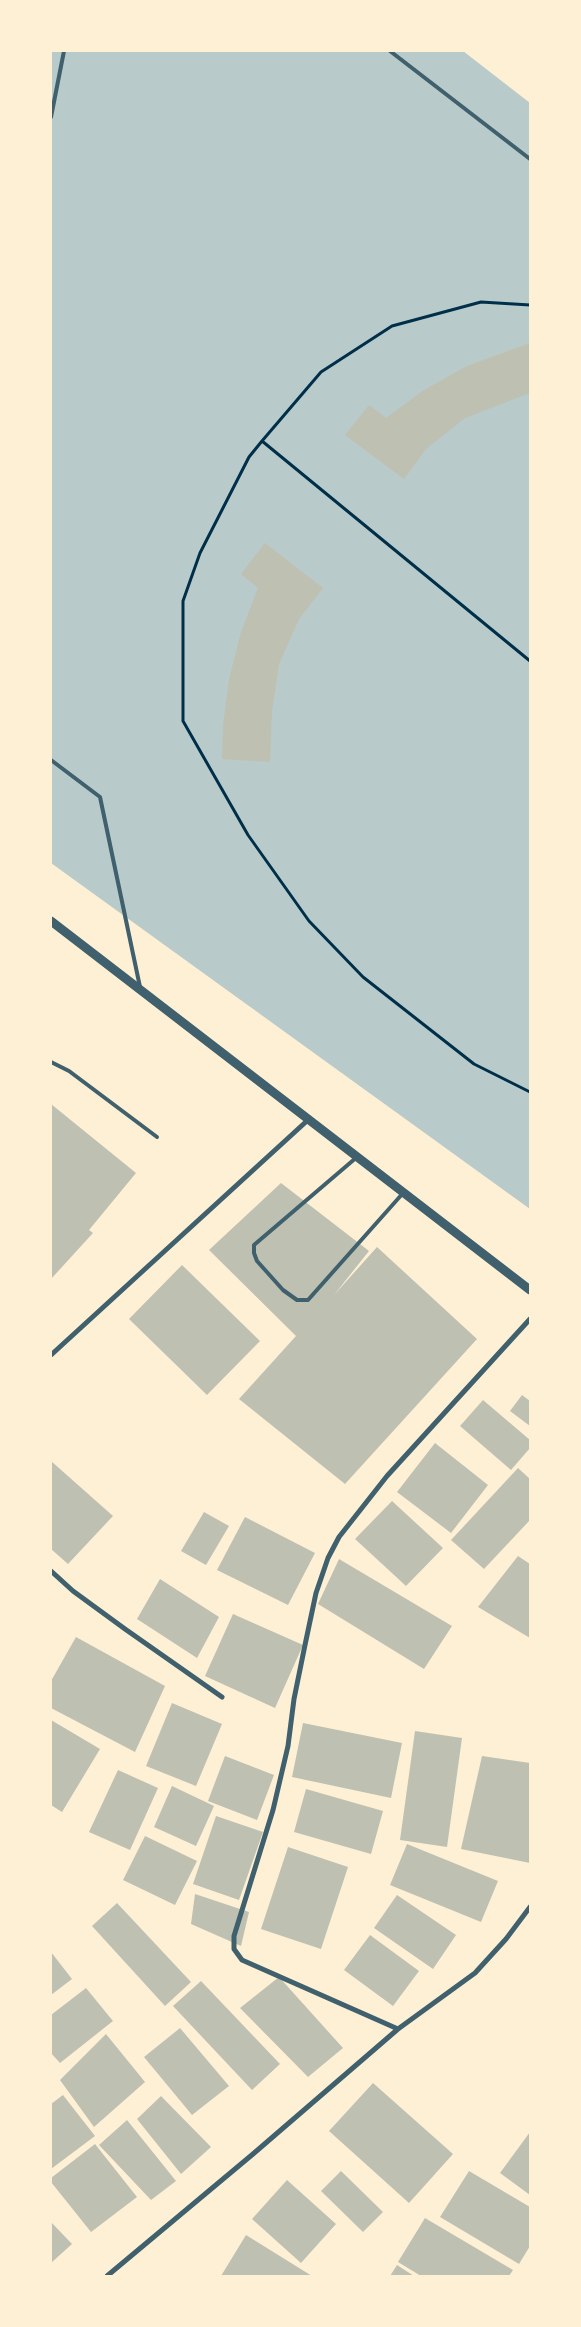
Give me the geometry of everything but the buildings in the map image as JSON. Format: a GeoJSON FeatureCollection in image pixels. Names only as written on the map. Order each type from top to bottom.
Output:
{"type":"FeatureCollection","features":[{"type":"Feature","properties":{"kind":"street"},"geometry":{"type":"LineString","coordinates":[[51,921],[530,1290]]}},
{"type":"Feature","properties":{"kind":"street"},"geometry":{"type":"LineString","coordinates":[[51,1355],[310,1119]]}},
{"type":"Feature","properties":{"kind":"street"},"geometry":{"type":"LineString","coordinates":[[398,2029],[242,1960],[234,1949],[234,1936],[273,1810],[288,1746],[294,1699],[312,1610],[328,1558],[339,1537],[387,1476],[530,1319]]}},
{"type":"Feature","properties":{"kind":"street"},"geometry":{"type":"LineString","coordinates":[[51,1571],[73,1591],[222,1697]]}},
{"type":"Feature","properties":{"kind":"street"},"geometry":{"type":"LineString","coordinates":[[107,2276],[398,2029],[475,1973],[506,1939],[530,1907]]}},
{"type":"Feature","properties":{"kind":"lane"},"geometry":{"type":"LineString","coordinates":[[51,117],[64,51]]}},
{"type":"Feature","properties":{"kind":"lane"},"geometry":{"type":"LineString","coordinates":[[390,51],[530,159]]}},
{"type":"Feature","properties":{"kind":"lane"},"geometry":{"type":"LineString","coordinates":[[51,760],[100,797],[141,990]]}},
{"type":"Feature","properties":{"kind":"lane"},"geometry":{"type":"LineString","coordinates":[[51,1062],[69,1071],[157,1137]]}},
{"type":"Feature","properties":{"kind":"lane"},"geometry":{"type":"LineString","coordinates":[[358,1156],[254,1245],[257,1261],[283,1290],[297,1300],[308,1300],[404,1192]]}},
{"type":"Feature","properties":{"kind":"path"},"geometry":{"type":"LineString","coordinates":[[530,304],[481,302],[392,326],[321,372],[249,457],[200,553],[183,601],[183,721],[248,835],[309,921],[363,977],[466,1058],[530,1092]]}},
{"type":"Feature","properties":{"kind":"path"},"geometry":{"type":"LineString","coordinates":[[262,441],[530,661]]}},
{"type":"Feature","properties":{"kind":"shaded area"},"geometry":{"type":"Polygon","coordinates":[[[51,51],[463,51],[530,103],[530,1209],[51,863],[51,51]]]}}]}
